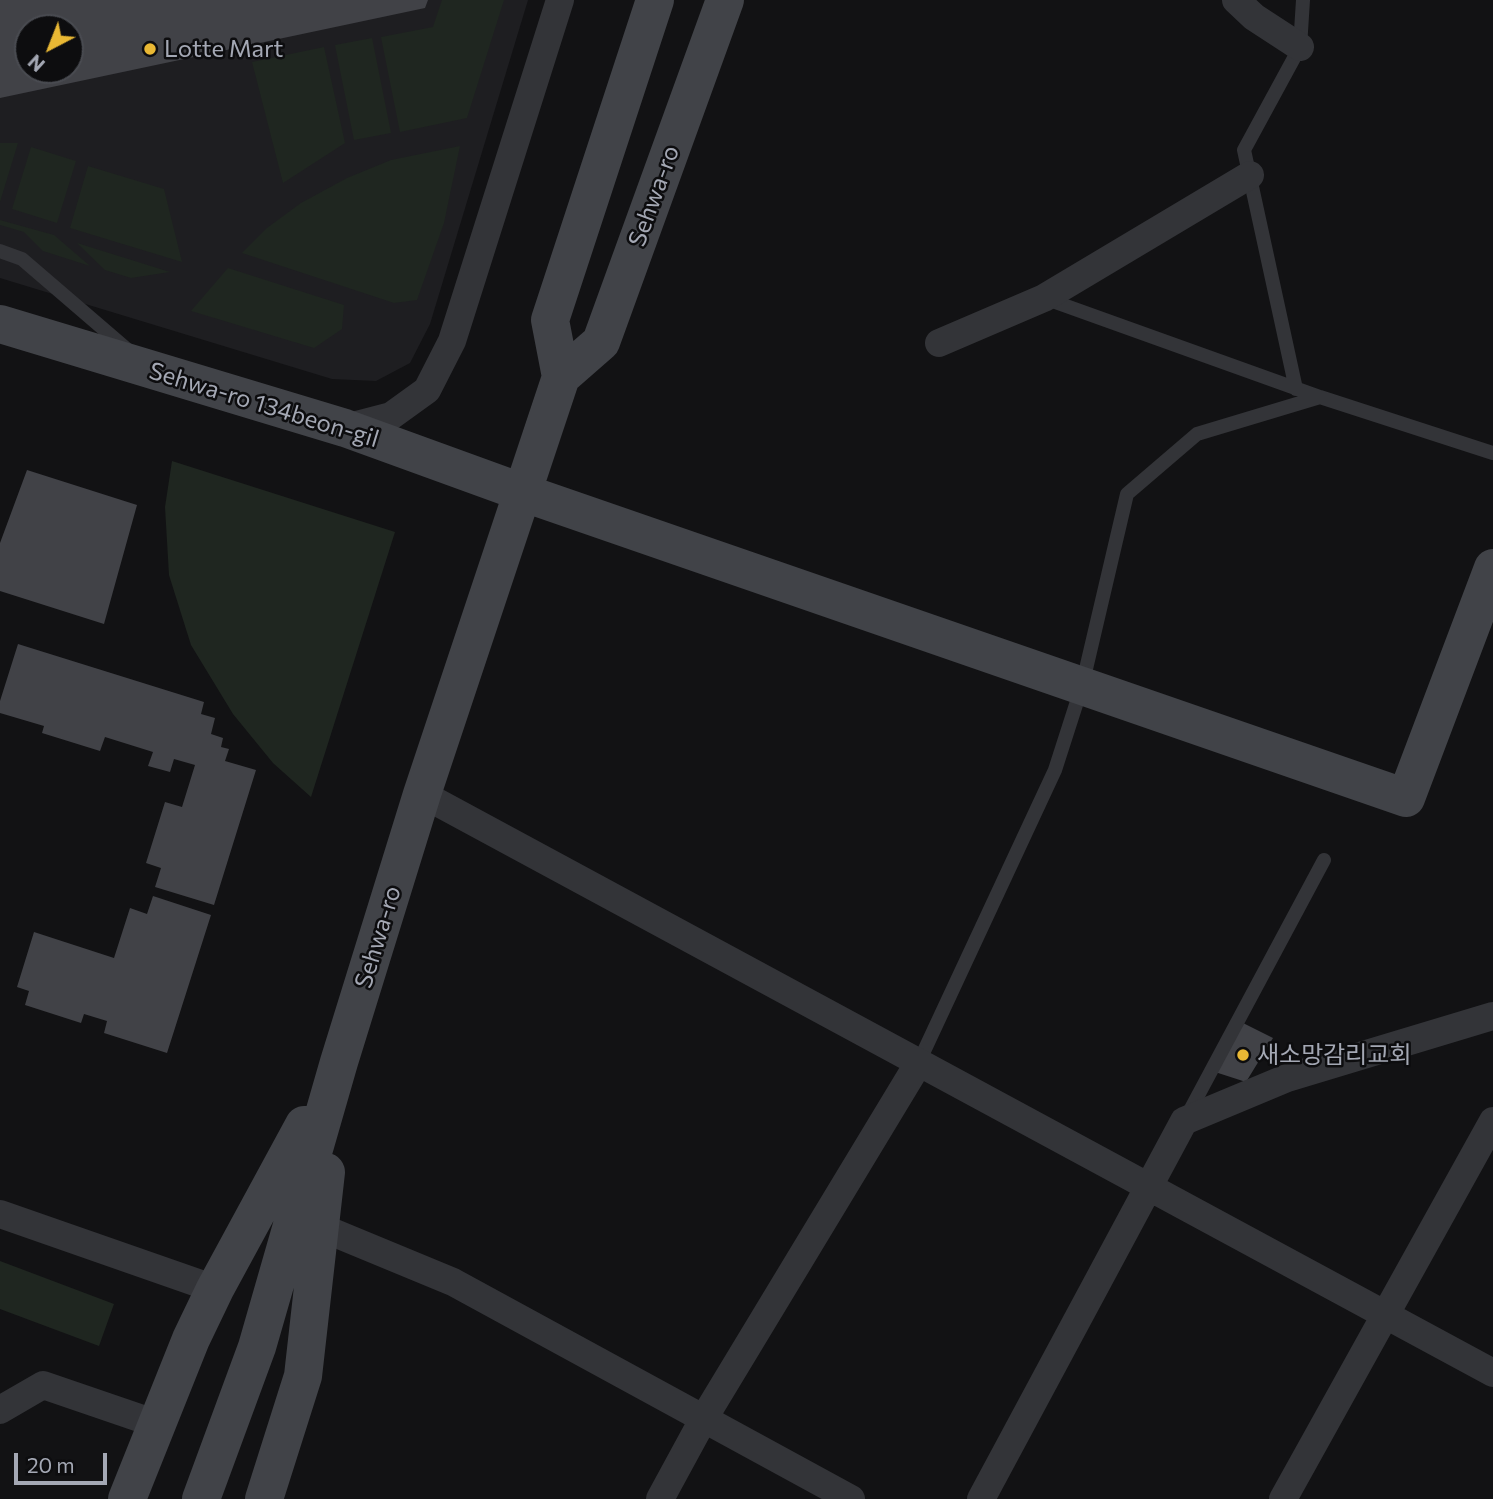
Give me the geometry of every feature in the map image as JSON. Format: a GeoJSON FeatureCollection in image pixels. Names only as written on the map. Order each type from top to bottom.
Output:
{"type":"FeatureCollection","features":[{"type":"Feature","properties":{"kind":"main road","name":"Sehwa-ro"},"geometry":{"type":"LineString","coordinates":[[201,1499],[257,1348],[339,1062],[422,794],[561,377],[550,320],[655,0]]}},
{"type":"Feature","properties":{"kind":"main road","name":"Sehwa-ro"},"geometry":{"type":"LineString","coordinates":[[561,377],[601,342],[725,0]]}},
{"type":"Feature","properties":{"kind":"main road","name":"Sehwa-ro 134beon-gil"},"geometry":{"type":"LineString","coordinates":[[0,324],[345,428],[524,493],[1405,798],[1493,568]]}},
{"type":"Feature","properties":{"kind":"main road"},"geometry":{"type":"LineString","coordinates":[[264,1499],[303,1376],[339,1062]]}},
{"type":"Feature","properties":{"kind":"main road"},"geometry":{"type":"LineString","coordinates":[[127,1499],[215,1289],[339,1062]]}},
{"type":"Feature","properties":{"kind":"street"},"geometry":{"type":"LineString","coordinates":[[345,428],[391,416],[427,390],[446,353],[560,0]]}},
{"type":"Feature","properties":{"kind":"street"},"geometry":{"type":"LineString","coordinates":[[1236,0],[1254,17],[1300,47]]}},
{"type":"Feature","properties":{"kind":"street"},"geometry":{"type":"LineString","coordinates":[[939,343],[1044,298],[1250,175]]}},
{"type":"Feature","properties":{"kind":"street"},"geometry":{"type":"LineString","coordinates":[[422,794],[918,1065],[1493,1373]]}},
{"type":"Feature","properties":{"kind":"street"},"geometry":{"type":"LineString","coordinates":[[981,1499],[1150,1189],[1184,1121],[1287,1078],[1493,1016]]}},
{"type":"Feature","properties":{"kind":"street"},"geometry":{"type":"LineString","coordinates":[[660,1499],[704,1419],[918,1065]]}},
{"type":"Feature","properties":{"kind":"street"},"geometry":{"type":"LineString","coordinates":[[1283,1499],[1383,1314],[1493,1121]]}},
{"type":"Feature","properties":{"kind":"street"},"geometry":{"type":"LineString","coordinates":[[0,1214],[215,1289]]}},
{"type":"Feature","properties":{"kind":"street"},"geometry":{"type":"LineString","coordinates":[[320,1227],[453,1282],[852,1499]]}},
{"type":"Feature","properties":{"kind":"street"},"geometry":{"type":"LineString","coordinates":[[0,1410],[43,1385],[157,1424]]}},
{"type":"Feature","properties":{"kind":"lane"},"geometry":{"type":"LineString","coordinates":[[1296,389],[1244,150],[1300,47],[1303,0]]}},
{"type":"Feature","properties":{"kind":"lane"},"geometry":{"type":"LineString","coordinates":[[0,251],[22,259],[151,370]]}},
{"type":"Feature","properties":{"kind":"lane"},"geometry":{"type":"LineString","coordinates":[[1044,298],[1296,389],[1493,453]]}},
{"type":"Feature","properties":{"kind":"lane"},"geometry":{"type":"LineString","coordinates":[[918,1065],[1055,770],[1082,686],[1127,494],[1197,434],[1320,397]]}},
{"type":"Feature","properties":{"kind":"lane"},"geometry":{"type":"LineString","coordinates":[[1184,1121],[1324,860]]}},
{"type":"Feature","properties":{"kind":"shaded area"},"geometry":{"type":"Polygon","coordinates":[[[0,0],[528,0],[430,324],[410,363],[376,381],[332,379],[0,278],[0,0]]]}},
{"type":"Feature","properties":{"kind":"shaded area"},"geometry":{"type":"Polygon","coordinates":[[[442,0],[504,0],[467,118],[400,132],[381,37],[433,27],[442,0]]]}},
{"type":"Feature","properties":{"kind":"shaded area"},"geometry":{"type":"Polygon","coordinates":[[[372,38],[391,133],[354,140],[335,45],[372,38]]]}},
{"type":"Feature","properties":{"kind":"shaded area"},"geometry":{"type":"Polygon","coordinates":[[[324,47],[345,143],[283,183],[252,62],[324,47]]]}},
{"type":"Feature","properties":{"kind":"shaded area"},"geometry":{"type":"Polygon","coordinates":[[[0,143],[18,143],[0,202],[0,143]]]}},
{"type":"Feature","properties":{"kind":"shaded area"},"geometry":{"type":"Polygon","coordinates":[[[460,146],[444,223],[417,300],[394,303],[242,253],[267,228],[301,203],[347,178],[391,160],[460,146]]]}},
{"type":"Feature","properties":{"kind":"shaded area"},"geometry":{"type":"Polygon","coordinates":[[[31,147],[76,161],[57,223],[12,209],[31,147]]]}},
{"type":"Feature","properties":{"kind":"shaded area"},"geometry":{"type":"Polygon","coordinates":[[[88,166],[164,189],[182,262],[70,228],[88,166]]]}},
{"type":"Feature","properties":{"kind":"shaded area"},"geometry":{"type":"Polygon","coordinates":[[[0,220],[54,235],[90,266],[43,251],[24,232],[0,225],[0,220]]]}},
{"type":"Feature","properties":{"kind":"shaded area"},"geometry":{"type":"Polygon","coordinates":[[[77,243],[170,272],[131,278],[105,270],[77,243]]]}},
{"type":"Feature","properties":{"kind":"shaded area"},"geometry":{"type":"Polygon","coordinates":[[[228,268],[344,305],[342,329],[314,348],[191,311],[228,268]]]}},
{"type":"Feature","properties":{"kind":"shaded area"},"geometry":{"type":"Polygon","coordinates":[[[172,461],[395,532],[311,797],[273,763],[233,714],[191,645],[169,575],[165,507],[172,461]]]}},
{"type":"Feature","properties":{"kind":"shaded area"},"geometry":{"type":"Polygon","coordinates":[[[0,1261],[114,1304],[99,1346],[0,1309],[0,1261]]]}},
{"type":"Feature","properties":{"kind":"building","name":"Lotte Mart"},"geometry":{"type":"Polygon","coordinates":[[[0,0],[428,0],[425,8],[84,80],[84,14],[14,14],[14,84],[66,84],[0,98],[0,0]]]}},
{"type":"Feature","properties":{"kind":"building"},"geometry":{"type":"Polygon","coordinates":[[[27,470],[137,505],[104,624],[0,591],[0,543],[27,470]]]}},
{"type":"Feature","properties":{"kind":"building"},"geometry":{"type":"Polygon","coordinates":[[[18,644],[204,702],[201,714],[215,718],[211,734],[223,738],[221,747],[229,749],[225,761],[256,770],[214,905],[155,887],[161,868],[146,863],[165,802],[182,807],[195,765],[174,759],[170,772],[148,766],[153,752],[105,737],[100,751],[42,733],[44,726],[0,713],[0,701],[18,644]]]}},
{"type":"Feature","properties":{"kind":"building"},"geometry":{"type":"Polygon","coordinates":[[[153,896],[211,915],[167,1053],[104,1033],[107,1021],[84,1014],[81,1023],[25,1005],[29,991],[17,987],[34,932],[114,958],[130,908],[147,914],[153,896]]]}},
{"type":"Feature","properties":{"kind":"building","name":"새소망감리교회"},"geometry":{"type":"Polygon","coordinates":[[[1241,1022],[1273,1038],[1246,1082],[1215,1072],[1241,1022]]]}},
{"type":"Feature","properties":{"kind":"place","name":"Lotte Mart"},"geometry":{"type":"Point","coordinates":[150,49]}},
{"type":"Feature","properties":{"kind":"place","name":"새소망감리교회"},"geometry":{"type":"Point","coordinates":[1243,1055]}}]}
